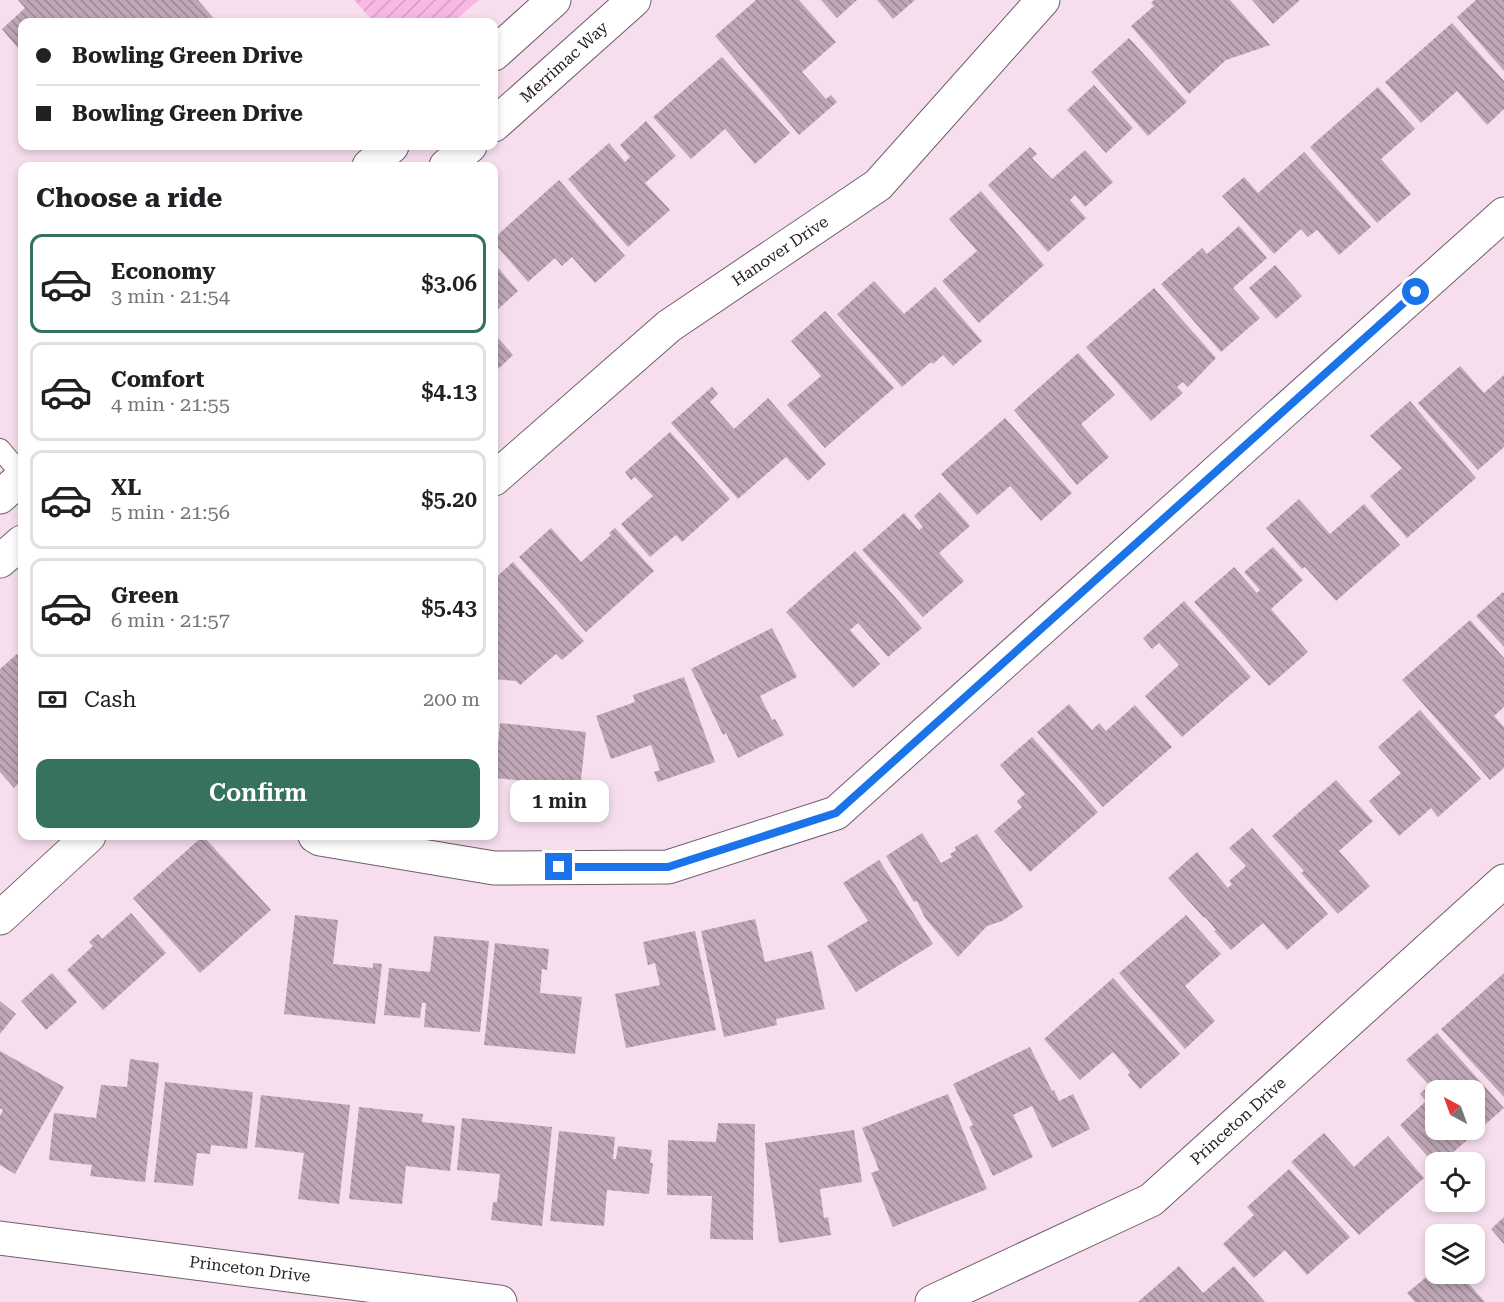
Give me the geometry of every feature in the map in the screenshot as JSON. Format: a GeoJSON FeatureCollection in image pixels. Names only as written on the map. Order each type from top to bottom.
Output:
{"type":"FeatureCollection","features":[{"type":"Feature","properties":{"kind":"street"},"geometry":{"type":"LineString","coordinates":[[498,50],[554,0]]}},
{"type":"Feature","properties":{"kind":"street","name":"Merrimac Way"},"geometry":{"type":"LineString","coordinates":[[498,121],[634,0]]}},
{"type":"Feature","properties":{"kind":"street","name":"Hanover Drive"},"geometry":{"type":"LineString","coordinates":[[498,476],[669,326],[878,186],[1042,0]]}},
{"type":"Feature","properties":{"kind":"street"},"geometry":{"type":"LineString","coordinates":[[374,162],[387,150]]}},
{"type":"Feature","properties":{"kind":"street"},"geometry":{"type":"LineString","coordinates":[[451,162],[465,150]]}},
{"type":"Feature","properties":{"kind":"street"},"geometry":{"type":"LineString","coordinates":[[326,840],[494,868],[668,867],[836,813],[1504,213]]}},
{"type":"Feature","properties":{"kind":"street"},"geometry":{"type":"LineString","coordinates":[[0,497],[18,480]]}},
{"type":"Feature","properties":{"kind":"street"},"geometry":{"type":"LineString","coordinates":[[0,561],[18,545]]}},
{"type":"Feature","properties":{"kind":"street"},"geometry":{"type":"LineString","coordinates":[[0,918],[85,840]]}},
{"type":"Feature","properties":{"kind":"street","name":"Princeton Drive"},"geometry":{"type":"LineString","coordinates":[[932,1302],[1151,1200],[1504,881]]}},
{"type":"Feature","properties":{"kind":"street","name":"Princeton Drive"},"geometry":{"type":"LineString","coordinates":[[0,1238],[500,1302]]}},
{"type":"Feature","properties":{"kind":"lane"},"geometry":{"type":"LineString","coordinates":[[0,449],[18,471]]}},
{"type":"Feature","properties":{"kind":"shaded area"},"geometry":{"type":"Polygon","coordinates":[[[354,0],[479,0],[458,18],[370,18],[354,0]]]}},
{"type":"Feature","properties":{"kind":"building"},"geometry":{"type":"Polygon","coordinates":[[[18,0],[198,0],[214,18],[18,18],[18,48],[2,29],[25,8],[18,0]]]}},
{"type":"Feature","properties":{"kind":"building"},"geometry":{"type":"Polygon","coordinates":[[[756,0],[799,0],[836,42],[802,72],[826,99],[831,95],[837,102],[799,135],[715,36],[756,0]]]}},
{"type":"Feature","properties":{"kind":"building"},"geometry":{"type":"Polygon","coordinates":[[[821,0],[857,0],[837,18],[821,0]]]}},
{"type":"Feature","properties":{"kind":"building"},"geometry":{"type":"Polygon","coordinates":[[[877,0],[915,0],[893,19],[877,0]]]}},
{"type":"Feature","properties":{"kind":"building"},"geometry":{"type":"Polygon","coordinates":[[[1154,0],[1230,0],[1270,45],[1226,60],[1189,94],[1131,26],[1154,6],[1151,3],[1154,0]]]}},
{"type":"Feature","properties":{"kind":"building"},"geometry":{"type":"Polygon","coordinates":[[[1252,0],[1300,0],[1273,24],[1252,0]]]}},
{"type":"Feature","properties":{"kind":"building"},"geometry":{"type":"Polygon","coordinates":[[[1476,0],[1504,0],[1504,71],[1457,17],[1476,0]]]}},
{"type":"Feature","properties":{"kind":"building"},"geometry":{"type":"Polygon","coordinates":[[[1452,23],[1504,81],[1504,109],[1487,125],[1457,91],[1421,123],[1385,82],[1452,23]]]}},
{"type":"Feature","properties":{"kind":"building"},"geometry":{"type":"Polygon","coordinates":[[[1129,38],[1187,102],[1148,136],[1091,72],[1129,38]]]}},
{"type":"Feature","properties":{"kind":"building"},"geometry":{"type":"Polygon","coordinates":[[[722,57],[790,133],[755,164],[725,129],[691,159],[653,117],[722,57]]]}},
{"type":"Feature","properties":{"kind":"building"},"geometry":{"type":"Polygon","coordinates":[[[1094,85],[1133,128],[1106,153],[1067,110],[1094,85]]]}},
{"type":"Feature","properties":{"kind":"building"},"geometry":{"type":"Polygon","coordinates":[[[1378,87],[1415,129],[1381,159],[1411,194],[1377,223],[1310,147],[1378,87]]]}},
{"type":"Feature","properties":{"kind":"building"},"geometry":{"type":"Polygon","coordinates":[[[646,121],[676,156],[645,183],[670,210],[628,247],[568,179],[609,143],[625,162],[630,157],[620,145],[646,121]]]}},
{"type":"Feature","properties":{"kind":"building"},"geometry":{"type":"Polygon","coordinates":[[[1030,147],[1037,154],[1032,158],[1052,179],[1085,150],[1113,182],[1085,207],[1075,195],[1070,200],[1086,218],[1048,252],[988,185],[1030,147]]]}},
{"type":"Feature","properties":{"kind":"building"},"geometry":{"type":"Polygon","coordinates":[[[1304,152],[1371,227],[1339,255],[1317,230],[1308,237],[1301,229],[1274,254],[1222,196],[1244,177],[1258,193],[1304,152]]]}},
{"type":"Feature","properties":{"kind":"building"},"geometry":{"type":"Polygon","coordinates":[[[559,180],[625,256],[595,283],[572,257],[562,266],[555,258],[528,282],[498,248],[498,234],[559,180]]]}},
{"type":"Feature","properties":{"kind":"building"},"geometry":{"type":"Polygon","coordinates":[[[981,191],[1044,265],[979,323],[942,281],[977,251],[949,219],[981,191]]]}},
{"type":"Feature","properties":{"kind":"building"},"geometry":{"type":"Polygon","coordinates":[[[1239,226],[1267,258],[1233,288],[1260,318],[1221,352],[1161,284],[1202,248],[1207,254],[1239,226]]]}},
{"type":"Feature","properties":{"kind":"building"},"geometry":{"type":"Polygon","coordinates":[[[1275,265],[1302,296],[1276,319],[1249,288],[1275,265]]]}},
{"type":"Feature","properties":{"kind":"building"},"geometry":{"type":"Polygon","coordinates":[[[498,268],[518,291],[498,309],[498,268]]]}},
{"type":"Feature","properties":{"kind":"building"},"geometry":{"type":"Polygon","coordinates":[[[874,281],[904,314],[935,287],[982,341],[953,366],[943,355],[933,364],[931,362],[902,387],[837,314],[874,281]]]}},
{"type":"Feature","properties":{"kind":"building"},"geometry":{"type":"Polygon","coordinates":[[[1154,288],[1216,358],[1188,387],[1183,382],[1177,387],[1183,393],[1151,421],[1086,347],[1154,288]]]}},
{"type":"Feature","properties":{"kind":"building"},"geometry":{"type":"Polygon","coordinates":[[[825,311],[894,388],[825,448],[787,405],[821,376],[791,341],[825,311]]]}},
{"type":"Feature","properties":{"kind":"building"},"geometry":{"type":"Polygon","coordinates":[[[498,338],[513,355],[498,369],[498,338]]]}},
{"type":"Feature","properties":{"kind":"building"},"geometry":{"type":"Polygon","coordinates":[[[1078,353],[1115,395],[1081,424],[1109,457],[1077,485],[1014,410],[1078,353]]]}},
{"type":"Feature","properties":{"kind":"building"},"geometry":{"type":"Polygon","coordinates":[[[1460,366],[1484,393],[1504,375],[1504,447],[1478,470],[1418,403],[1460,366]]]}},
{"type":"Feature","properties":{"kind":"building"},"geometry":{"type":"Polygon","coordinates":[[[712,387],[718,394],[710,402],[734,429],[768,398],[826,464],[808,481],[786,457],[738,499],[671,423],[712,387]]]}},
{"type":"Feature","properties":{"kind":"building"},"geometry":{"type":"Polygon","coordinates":[[[1410,401],[1476,478],[1407,538],[1370,496],[1402,468],[1370,436],[1410,401]]]}},
{"type":"Feature","properties":{"kind":"building"},"geometry":{"type":"Polygon","coordinates":[[[1005,418],[1072,493],[1041,521],[1010,486],[977,515],[941,474],[1005,418]]]}},
{"type":"Feature","properties":{"kind":"building"},"geometry":{"type":"Polygon","coordinates":[[[670,432],[730,499],[682,542],[676,535],[650,557],[621,524],[653,496],[635,477],[631,480],[625,472],[670,432]]]}},
{"type":"Feature","properties":{"kind":"building"},"geometry":{"type":"Polygon","coordinates":[[[940,492],[970,526],[939,553],[964,581],[923,617],[862,550],[904,513],[919,530],[923,527],[914,516],[940,492]]]}},
{"type":"Feature","properties":{"kind":"building"},"geometry":{"type":"Polygon","coordinates":[[[1299,499],[1330,534],[1364,504],[1400,545],[1336,601],[1305,567],[1302,569],[1266,528],[1299,499]]]}},
{"type":"Feature","properties":{"kind":"building"},"geometry":{"type":"Polygon","coordinates":[[[551,528],[581,562],[611,535],[609,533],[615,528],[654,571],[586,632],[519,557],[551,528]]]}},
{"type":"Feature","properties":{"kind":"building"},"geometry":{"type":"Polygon","coordinates":[[[1273,547],[1303,580],[1271,609],[1308,652],[1269,686],[1194,602],[1234,567],[1257,593],[1260,590],[1244,572],[1273,547]]]}},
{"type":"Feature","properties":{"kind":"building"},"geometry":{"type":"Polygon","coordinates":[[[855,551],[922,628],[888,657],[858,623],[850,630],[880,664],[853,688],[786,612],[855,551]]]}},
{"type":"Feature","properties":{"kind":"building"},"geometry":{"type":"Polygon","coordinates":[[[513,562],[584,641],[562,660],[556,654],[520,685],[516,681],[498,679],[498,575],[513,562]]]}},
{"type":"Feature","properties":{"kind":"building"},"geometry":{"type":"Polygon","coordinates":[[[1503,592],[1504,594],[1504,647],[1476,616],[1503,592]]]}},
{"type":"Feature","properties":{"kind":"building"},"geometry":{"type":"Polygon","coordinates":[[[1184,601],[1251,677],[1182,737],[1145,696],[1179,665],[1159,643],[1152,649],[1143,638],[1184,601]]]}},
{"type":"Feature","properties":{"kind":"building"},"geometry":{"type":"Polygon","coordinates":[[[1470,620],[1504,658],[1504,707],[1494,716],[1504,727],[1504,768],[1490,780],[1402,680],[1470,620]]]}},
{"type":"Feature","properties":{"kind":"building"},"geometry":{"type":"Polygon","coordinates":[[[772,628],[797,677],[760,696],[772,720],[775,719],[784,735],[738,758],[726,733],[723,735],[691,669],[772,628]]]}},
{"type":"Feature","properties":{"kind":"building"},"geometry":{"type":"Polygon","coordinates":[[[17,654],[18,784],[14,788],[0,772],[0,669],[17,654]]]}},
{"type":"Feature","properties":{"kind":"building"},"geometry":{"type":"Polygon","coordinates":[[[684,677],[715,762],[658,782],[654,772],[660,770],[651,745],[611,759],[596,716],[635,702],[633,695],[684,677]]]}},
{"type":"Feature","properties":{"kind":"building"},"geometry":{"type":"Polygon","coordinates":[[[1069,704],[1092,730],[1099,723],[1106,731],[1135,705],[1172,747],[1103,807],[1037,732],[1069,704]]]}},
{"type":"Feature","properties":{"kind":"building"},"geometry":{"type":"Polygon","coordinates":[[[1420,710],[1481,779],[1438,817],[1431,808],[1399,836],[1369,801],[1401,773],[1378,747],[1420,710]]]}},
{"type":"Feature","properties":{"kind":"building"},"geometry":{"type":"Polygon","coordinates":[[[500,723],[586,732],[580,790],[524,784],[525,781],[498,778],[500,723]]]}},
{"type":"Feature","properties":{"kind":"building"},"geometry":{"type":"Polygon","coordinates":[[[1032,737],[1098,812],[1030,872],[994,831],[1022,807],[1017,801],[1025,794],[1000,765],[1032,737]]]}},
{"type":"Feature","properties":{"kind":"building"},"geometry":{"type":"Polygon","coordinates":[[[1336,780],[1373,821],[1339,851],[1370,886],[1338,914],[1301,873],[1304,871],[1272,836],[1336,780]]]}},
{"type":"Feature","properties":{"kind":"building"},"geometry":{"type":"Polygon","coordinates":[[[1252,828],[1328,914],[1287,950],[1263,923],[1231,950],[1205,917],[1168,878],[1197,852],[1228,888],[1232,884],[1229,881],[1246,866],[1229,848],[1252,828]]]}},
{"type":"Feature","properties":{"kind":"building"},"geometry":{"type":"Polygon","coordinates":[[[922,833],[941,863],[952,857],[950,854],[956,850],[955,847],[977,834],[1023,907],[1002,921],[987,926],[958,957],[925,918],[917,901],[914,902],[886,856],[922,833]]]}},
{"type":"Feature","properties":{"kind":"building"},"geometry":{"type":"Polygon","coordinates":[[[198,840],[207,840],[271,910],[200,973],[133,898],[198,840]]]}},
{"type":"Feature","properties":{"kind":"building"},"geometry":{"type":"Polygon","coordinates":[[[879,860],[933,944],[856,992],[827,946],[868,921],[843,883],[879,860]]]}},
{"type":"Feature","properties":{"kind":"building"},"geometry":{"type":"Polygon","coordinates":[[[131,913],[166,953],[103,1010],[67,970],[93,946],[89,942],[98,934],[102,939],[131,913]]]}},
{"type":"Feature","properties":{"kind":"building"},"geometry":{"type":"Polygon","coordinates":[[[295,915],[338,920],[333,964],[373,968],[373,963],[382,964],[375,1024],[284,1014],[295,915]]]}},
{"type":"Feature","properties":{"kind":"building"},"geometry":{"type":"Polygon","coordinates":[[[1186,915],[1221,954],[1185,986],[1215,1021],[1185,1049],[1119,973],[1186,915]]]}},
{"type":"Feature","properties":{"kind":"building"},"geometry":{"type":"Polygon","coordinates":[[[755,919],[765,962],[812,951],[825,1009],[776,1019],[777,1025],[724,1037],[701,931],[755,919]]]}},
{"type":"Feature","properties":{"kind":"building"},"geometry":{"type":"Polygon","coordinates":[[[695,931],[716,1030],[626,1048],[615,994],[660,985],[655,963],[648,965],[643,942],[695,931]]]}},
{"type":"Feature","properties":{"kind":"building"},"geometry":{"type":"Polygon","coordinates":[[[434,936],[489,941],[480,1032],[424,1027],[426,1003],[422,1003],[420,1018],[384,1015],[389,968],[430,972],[434,936]]]}},
{"type":"Feature","properties":{"kind":"building"},"geometry":{"type":"Polygon","coordinates":[[[495,943],[549,949],[547,970],[542,969],[540,993],[582,997],[575,1054],[484,1045],[495,943]]]}},
{"type":"Feature","properties":{"kind":"building"},"geometry":{"type":"Polygon","coordinates":[[[52,973],[77,1002],[46,1030],[21,1001],[52,973]]]}},
{"type":"Feature","properties":{"kind":"building"},"geometry":{"type":"Polygon","coordinates":[[[1504,973],[1504,1097],[1441,1029],[1504,973]]]}},
{"type":"Feature","properties":{"kind":"building"},"geometry":{"type":"Polygon","coordinates":[[[1113,978],[1180,1054],[1140,1089],[1128,1075],[1130,1072],[1113,1052],[1080,1080],[1044,1039],[1113,978]]]}},
{"type":"Feature","properties":{"kind":"building"},"geometry":{"type":"Polygon","coordinates":[[[0,1001],[16,1014],[0,1034],[0,1001]]]}},
{"type":"Feature","properties":{"kind":"building"},"geometry":{"type":"Polygon","coordinates":[[[1437,1033],[1479,1080],[1425,1080],[1406,1060],[1437,1033]]]}},
{"type":"Feature","properties":{"kind":"building"},"geometry":{"type":"Polygon","coordinates":[[[1030,1047],[1059,1101],[1073,1094],[1090,1129],[1052,1148],[1032,1106],[1013,1115],[1033,1157],[993,1176],[969,1127],[973,1125],[953,1084],[1030,1047]]]}},
{"type":"Feature","properties":{"kind":"building"},"geometry":{"type":"Polygon","coordinates":[[[0,1051],[64,1087],[15,1174],[0,1165],[0,1116],[3,1110],[0,1108],[0,1051]]]}},
{"type":"Feature","properties":{"kind":"building"},"geometry":{"type":"Polygon","coordinates":[[[130,1059],[159,1063],[145,1182],[90,1176],[92,1165],[49,1160],[54,1113],[96,1118],[101,1085],[127,1087],[130,1059]]]}},
{"type":"Feature","properties":{"kind":"building"},"geometry":{"type":"Polygon","coordinates":[[[165,1082],[253,1092],[247,1149],[211,1145],[210,1154],[197,1153],[193,1186],[154,1182],[165,1082]]]}},
{"type":"Feature","properties":{"kind":"building"},"geometry":{"type":"Polygon","coordinates":[[[1485,1087],[1504,1108],[1485,1125],[1485,1087]]]}},
{"type":"Feature","properties":{"kind":"building"},"geometry":{"type":"Polygon","coordinates":[[[1425,1089],[1425,1100],[1420,1094],[1425,1089]]]}},
{"type":"Feature","properties":{"kind":"building"},"geometry":{"type":"Polygon","coordinates":[[[948,1094],[987,1189],[893,1227],[871,1173],[879,1170],[862,1128],[948,1094]]]}},
{"type":"Feature","properties":{"kind":"building"},"geometry":{"type":"Polygon","coordinates":[[[261,1095],[350,1105],[339,1204],[298,1199],[304,1153],[255,1147],[261,1095]]]}},
{"type":"Feature","properties":{"kind":"building"},"geometry":{"type":"Polygon","coordinates":[[[1425,1102],[1425,1140],[1467,1140],[1453,1152],[1425,1153],[1400,1125],[1425,1102]]]}},
{"type":"Feature","properties":{"kind":"building"},"geometry":{"type":"Polygon","coordinates":[[[359,1107],[423,1114],[422,1122],[455,1126],[450,1171],[406,1166],[402,1204],[349,1199],[359,1107]]]}},
{"type":"Feature","properties":{"kind":"building"},"geometry":{"type":"Polygon","coordinates":[[[462,1118],[552,1127],[542,1226],[491,1220],[493,1202],[497,1202],[500,1174],[457,1170],[462,1118]]]}},
{"type":"Feature","properties":{"kind":"building"},"geometry":{"type":"Polygon","coordinates":[[[718,1123],[755,1124],[753,1240],[710,1239],[712,1196],[667,1195],[668,1140],[716,1142],[718,1123]]]}},
{"type":"Feature","properties":{"kind":"building"},"geometry":{"type":"Polygon","coordinates":[[[854,1130],[862,1182],[820,1189],[824,1218],[828,1217],[831,1235],[779,1243],[765,1143],[854,1130]]]}},
{"type":"Feature","properties":{"kind":"building"},"geometry":{"type":"Polygon","coordinates":[[[559,1131],[615,1137],[613,1159],[616,1159],[618,1146],[652,1150],[650,1163],[653,1163],[649,1194],[607,1190],[604,1226],[550,1221],[559,1131]]]}},
{"type":"Feature","properties":{"kind":"building"},"geometry":{"type":"Polygon","coordinates":[[[1324,1133],[1354,1167],[1388,1136],[1424,1178],[1359,1235],[1291,1162],[1324,1133]]]}},
{"type":"Feature","properties":{"kind":"building"},"geometry":{"type":"Polygon","coordinates":[[[1289,1169],[1350,1237],[1307,1275],[1285,1250],[1254,1278],[1223,1244],[1254,1215],[1247,1207],[1289,1169]]]}},
{"type":"Feature","properties":{"kind":"building"},"geometry":{"type":"Polygon","coordinates":[[[1504,1217],[1504,1244],[1491,1229],[1504,1217]]]}},
{"type":"Feature","properties":{"kind":"building"},"geometry":{"type":"Polygon","coordinates":[[[1179,1266],[1203,1293],[1234,1266],[1265,1302],[1138,1302],[1179,1266]]]}},
{"type":"Feature","properties":{"kind":"building"},"geometry":{"type":"Polygon","coordinates":[[[1425,1278],[1425,1284],[1469,1284],[1485,1302],[1415,1302],[1407,1293],[1425,1278]]]}},
{"type":"Feature","properties":{"kind":"route"},"geometry":{"type":"LineString","coordinates":[[559,867],[668,867],[836,813],[1416,292]]}}]}
